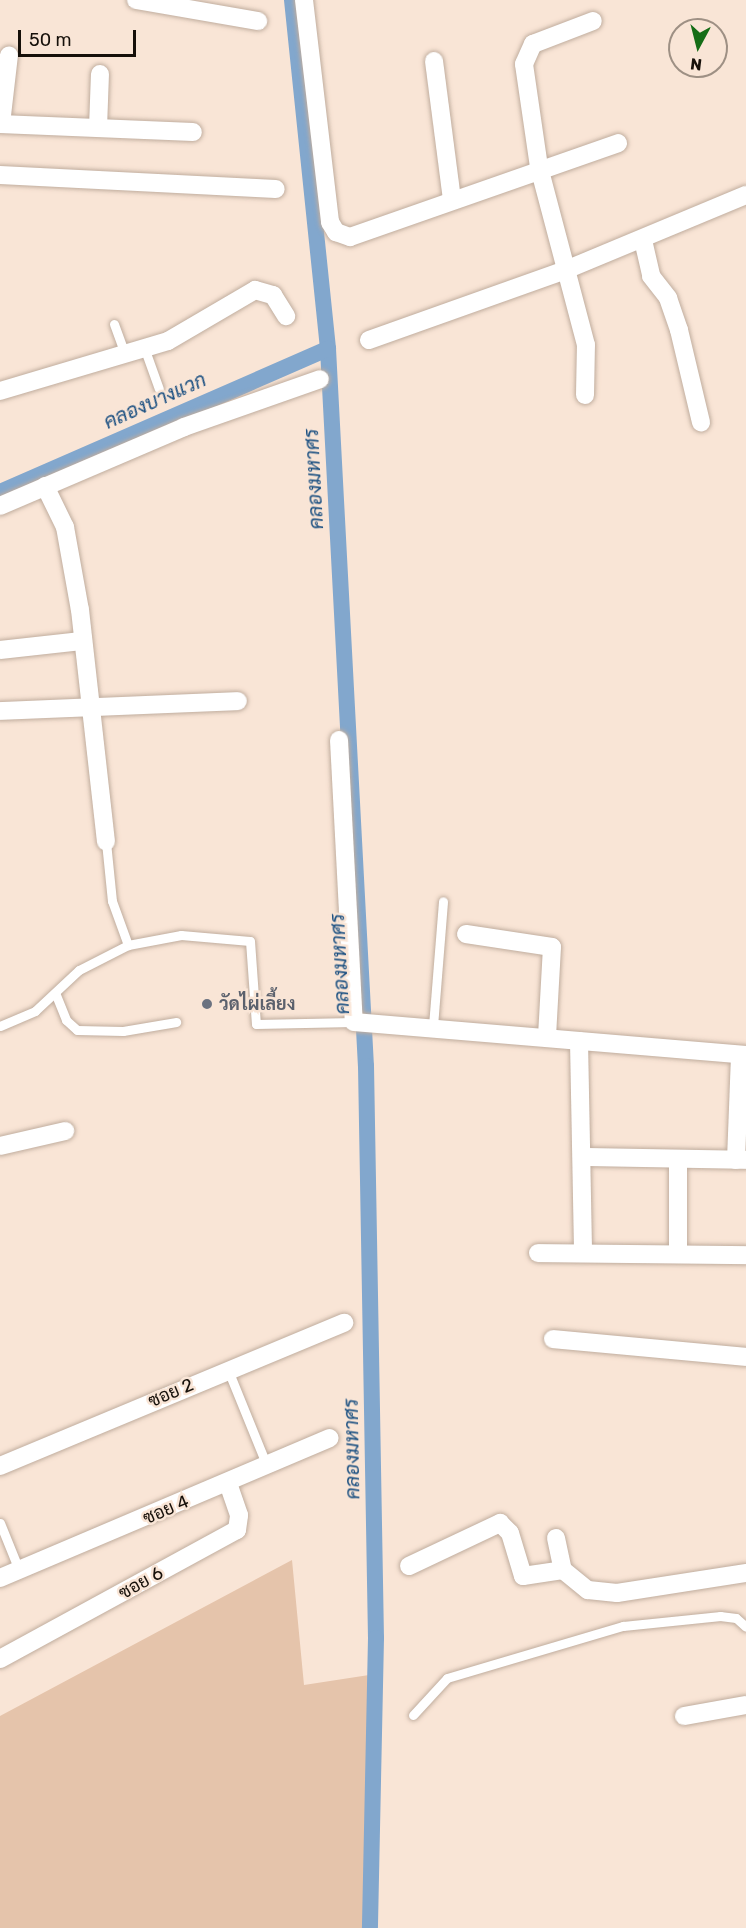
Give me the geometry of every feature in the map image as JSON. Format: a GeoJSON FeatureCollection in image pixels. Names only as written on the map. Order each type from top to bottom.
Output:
{"type":"FeatureCollection","features":[{"type":"Feature","properties":{"kind":"street"},"geometry":{"type":"LineString","coordinates":[[136,0],[258,21]]}},
{"type":"Feature","properties":{"kind":"street"},"geometry":{"type":"LineString","coordinates":[[304,0],[330,222],[336,232],[350,237],[539,167],[618,143]]}},
{"type":"Feature","properties":{"kind":"street"},"geometry":{"type":"LineString","coordinates":[[585,395],[586,345],[567,264],[539,167],[526,53],[533,44],[593,21]]}},
{"type":"Feature","properties":{"kind":"street"},"geometry":{"type":"LineString","coordinates":[[9,55],[1,124],[193,132]]}},
{"type":"Feature","properties":{"kind":"street"},"geometry":{"type":"LineString","coordinates":[[434,61],[452,199]]}},
{"type":"Feature","properties":{"kind":"street"},"geometry":{"type":"LineString","coordinates":[[98,128],[100,74]]}},
{"type":"Feature","properties":{"kind":"street"},"geometry":{"type":"LineString","coordinates":[[0,175],[276,189]]}},
{"type":"Feature","properties":{"kind":"street"},"geometry":{"type":"LineString","coordinates":[[369,340],[567,264],[643,240],[746,195]]}},
{"type":"Feature","properties":{"kind":"street"},"geometry":{"type":"LineString","coordinates":[[643,240],[651,276],[668,298],[679,330],[701,422]]}},
{"type":"Feature","properties":{"kind":"street"},"geometry":{"type":"LineString","coordinates":[[0,391],[144,350],[255,290],[273,295],[285,316]]}},
{"type":"Feature","properties":{"kind":"street"},"geometry":{"type":"LineString","coordinates":[[0,506],[184,427],[320,379]]}},
{"type":"Feature","properties":{"kind":"street"},"geometry":{"type":"LineString","coordinates":[[45,486],[65,527],[94,710],[106,842]]}},
{"type":"Feature","properties":{"kind":"street"},"geometry":{"type":"LineString","coordinates":[[0,650],[82,641]]}},
{"type":"Feature","properties":{"kind":"street"},"geometry":{"type":"LineString","coordinates":[[0,711],[94,710],[238,701]]}},
{"type":"Feature","properties":{"kind":"street"},"geometry":{"type":"LineString","coordinates":[[339,740],[363,1020],[743,1055],[741,1160],[582,1157]]}},
{"type":"Feature","properties":{"kind":"street"},"geometry":{"type":"LineString","coordinates":[[466,934],[552,947],[547,1037]]}},
{"type":"Feature","properties":{"kind":"street"},"geometry":{"type":"LineString","coordinates":[[579,1041],[583,1253]]}},
{"type":"Feature","properties":{"kind":"street"},"geometry":{"type":"LineString","coordinates":[[0,1146],[65,1131]]}},
{"type":"Feature","properties":{"kind":"street"},"geometry":{"type":"LineString","coordinates":[[678,1159],[678,1254]]}},
{"type":"Feature","properties":{"kind":"street"},"geometry":{"type":"LineString","coordinates":[[538,1253],[746,1255]]}},
{"type":"Feature","properties":{"kind":"street","name":"ซอย 2"},"geometry":{"type":"LineString","coordinates":[[0,1466],[344,1323]]}},
{"type":"Feature","properties":{"kind":"street"},"geometry":{"type":"LineString","coordinates":[[553,1339],[746,1357]]}},
{"type":"Feature","properties":{"kind":"street","name":"ซอย 4"},"geometry":{"type":"LineString","coordinates":[[0,1578],[330,1438]]}},
{"type":"Feature","properties":{"kind":"street","name":"ซอย 6"},"geometry":{"type":"LineString","coordinates":[[0,1659],[237,1530],[241,1522],[228,1483]]}},
{"type":"Feature","properties":{"kind":"street"},"geometry":{"type":"LineString","coordinates":[[409,1566],[500,1523],[510,1533],[523,1576],[563,1570]]}},
{"type":"Feature","properties":{"kind":"street"},"geometry":{"type":"LineString","coordinates":[[556,1538],[563,1570],[574,1584],[617,1593],[746,1573]]}},
{"type":"Feature","properties":{"kind":"street"},"geometry":{"type":"LineString","coordinates":[[684,1716],[746,1705]]}},
{"type":"Feature","properties":{"kind":"lane"},"geometry":{"type":"LineString","coordinates":[[114,324],[125,354]]}},
{"type":"Feature","properties":{"kind":"lane"},"geometry":{"type":"LineString","coordinates":[[144,350],[159,389]]}},
{"type":"Feature","properties":{"kind":"lane"},"geometry":{"type":"LineString","coordinates":[[106,842],[112,901],[128,945]]}},
{"type":"Feature","properties":{"kind":"lane"},"geometry":{"type":"LineString","coordinates":[[433,1026],[443,901]]}},
{"type":"Feature","properties":{"kind":"lane"},"geometry":{"type":"LineString","coordinates":[[0,1026],[56,994],[80,970],[128,945],[181,934],[241,936],[250,941],[256,1024],[363,1020]]}},
{"type":"Feature","properties":{"kind":"lane"},"geometry":{"type":"LineString","coordinates":[[56,994],[66,1020],[77,1030],[123,1032],[176,1022]]}},
{"type":"Feature","properties":{"kind":"lane"},"geometry":{"type":"LineString","coordinates":[[228,1370],[267,1466]]}},
{"type":"Feature","properties":{"kind":"lane"},"geometry":{"type":"LineString","coordinates":[[0,1523],[19,1570]]}},
{"type":"Feature","properties":{"kind":"lane"},"geometry":{"type":"LineString","coordinates":[[413,1715],[447,1678],[623,1626],[720,1616],[736,1618],[746,1627]]}},
{"type":"Feature","properties":{"kind":"shaded area"},"geometry":{"type":"Polygon","coordinates":[[[292,1560],[304,1685],[369,1675],[365,1928],[0,1928],[0,1716],[292,1560]]]}},
{"type":"Feature","properties":{"kind":"waterway","name":"คลองมหาศร"},"geometry":{"type":"LineString","coordinates":[[292,0],[328,349],[366,1066],[376,1638],[370,1928]]}},
{"type":"Feature","properties":{"kind":"waterway","name":"คลองบางแวก"},"geometry":{"type":"LineString","coordinates":[[0,492],[328,349]]}},
{"type":"Feature","properties":{"kind":"place","name":"วัดไผ่เลี้ยง"},"geometry":{"type":"Point","coordinates":[207,1004]}}]}
